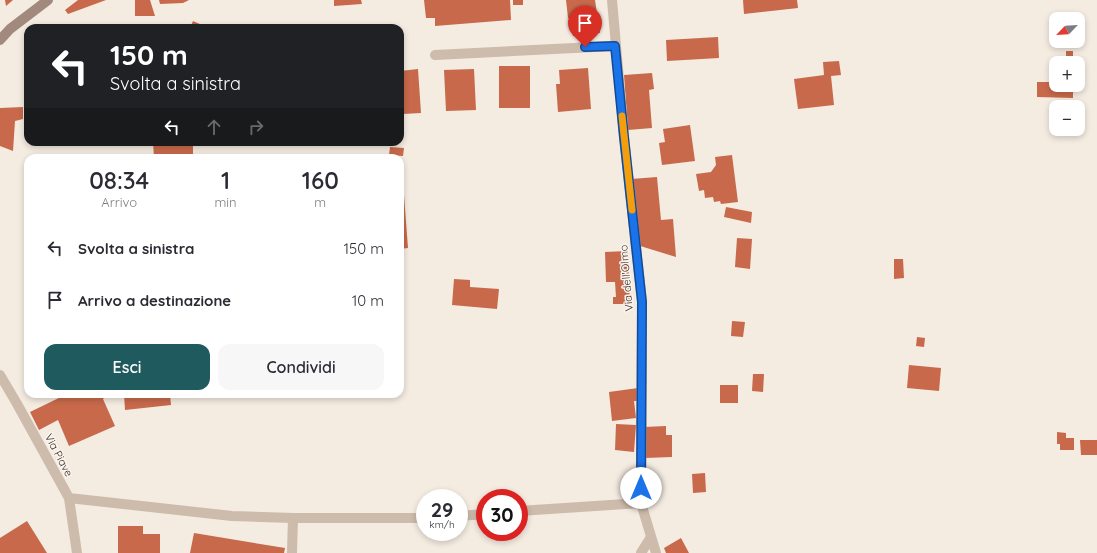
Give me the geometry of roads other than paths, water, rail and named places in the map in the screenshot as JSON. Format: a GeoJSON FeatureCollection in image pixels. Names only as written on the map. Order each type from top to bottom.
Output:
{"type":"FeatureCollection","features":[{"type":"Feature","properties":{"kind":"main road"},"geometry":{"type":"LineString","coordinates":[[0,40],[10,29],[42,2]]}},
{"type":"Feature","properties":{"kind":"street","name":"Via dell'Olmo"},"geometry":{"type":"LineString","coordinates":[[612,0],[624,137],[642,302],[641,503],[656,553]]}},
{"type":"Feature","properties":{"kind":"street"},"geometry":{"type":"LineString","coordinates":[[0,36],[10,29]]}},
{"type":"Feature","properties":{"kind":"street"},"geometry":{"type":"LineString","coordinates":[[435,55],[615,46]]}},
{"type":"Feature","properties":{"kind":"street","name":"Via Piave"},"geometry":{"type":"LineString","coordinates":[[0,375],[68,498],[77,553]]}},
{"type":"Feature","properties":{"kind":"street"},"geometry":{"type":"LineString","coordinates":[[68,498],[232,516],[294,518],[416,518]]}},
{"type":"Feature","properties":{"kind":"street"},"geometry":{"type":"LineString","coordinates":[[528,511],[641,503]]}},
{"type":"Feature","properties":{"kind":"street"},"geometry":{"type":"LineString","coordinates":[[292,553],[294,518]]}},
{"type":"Feature","properties":{"kind":"street"},"geometry":{"type":"LineString","coordinates":[[640,553],[651,537]]}}]}
